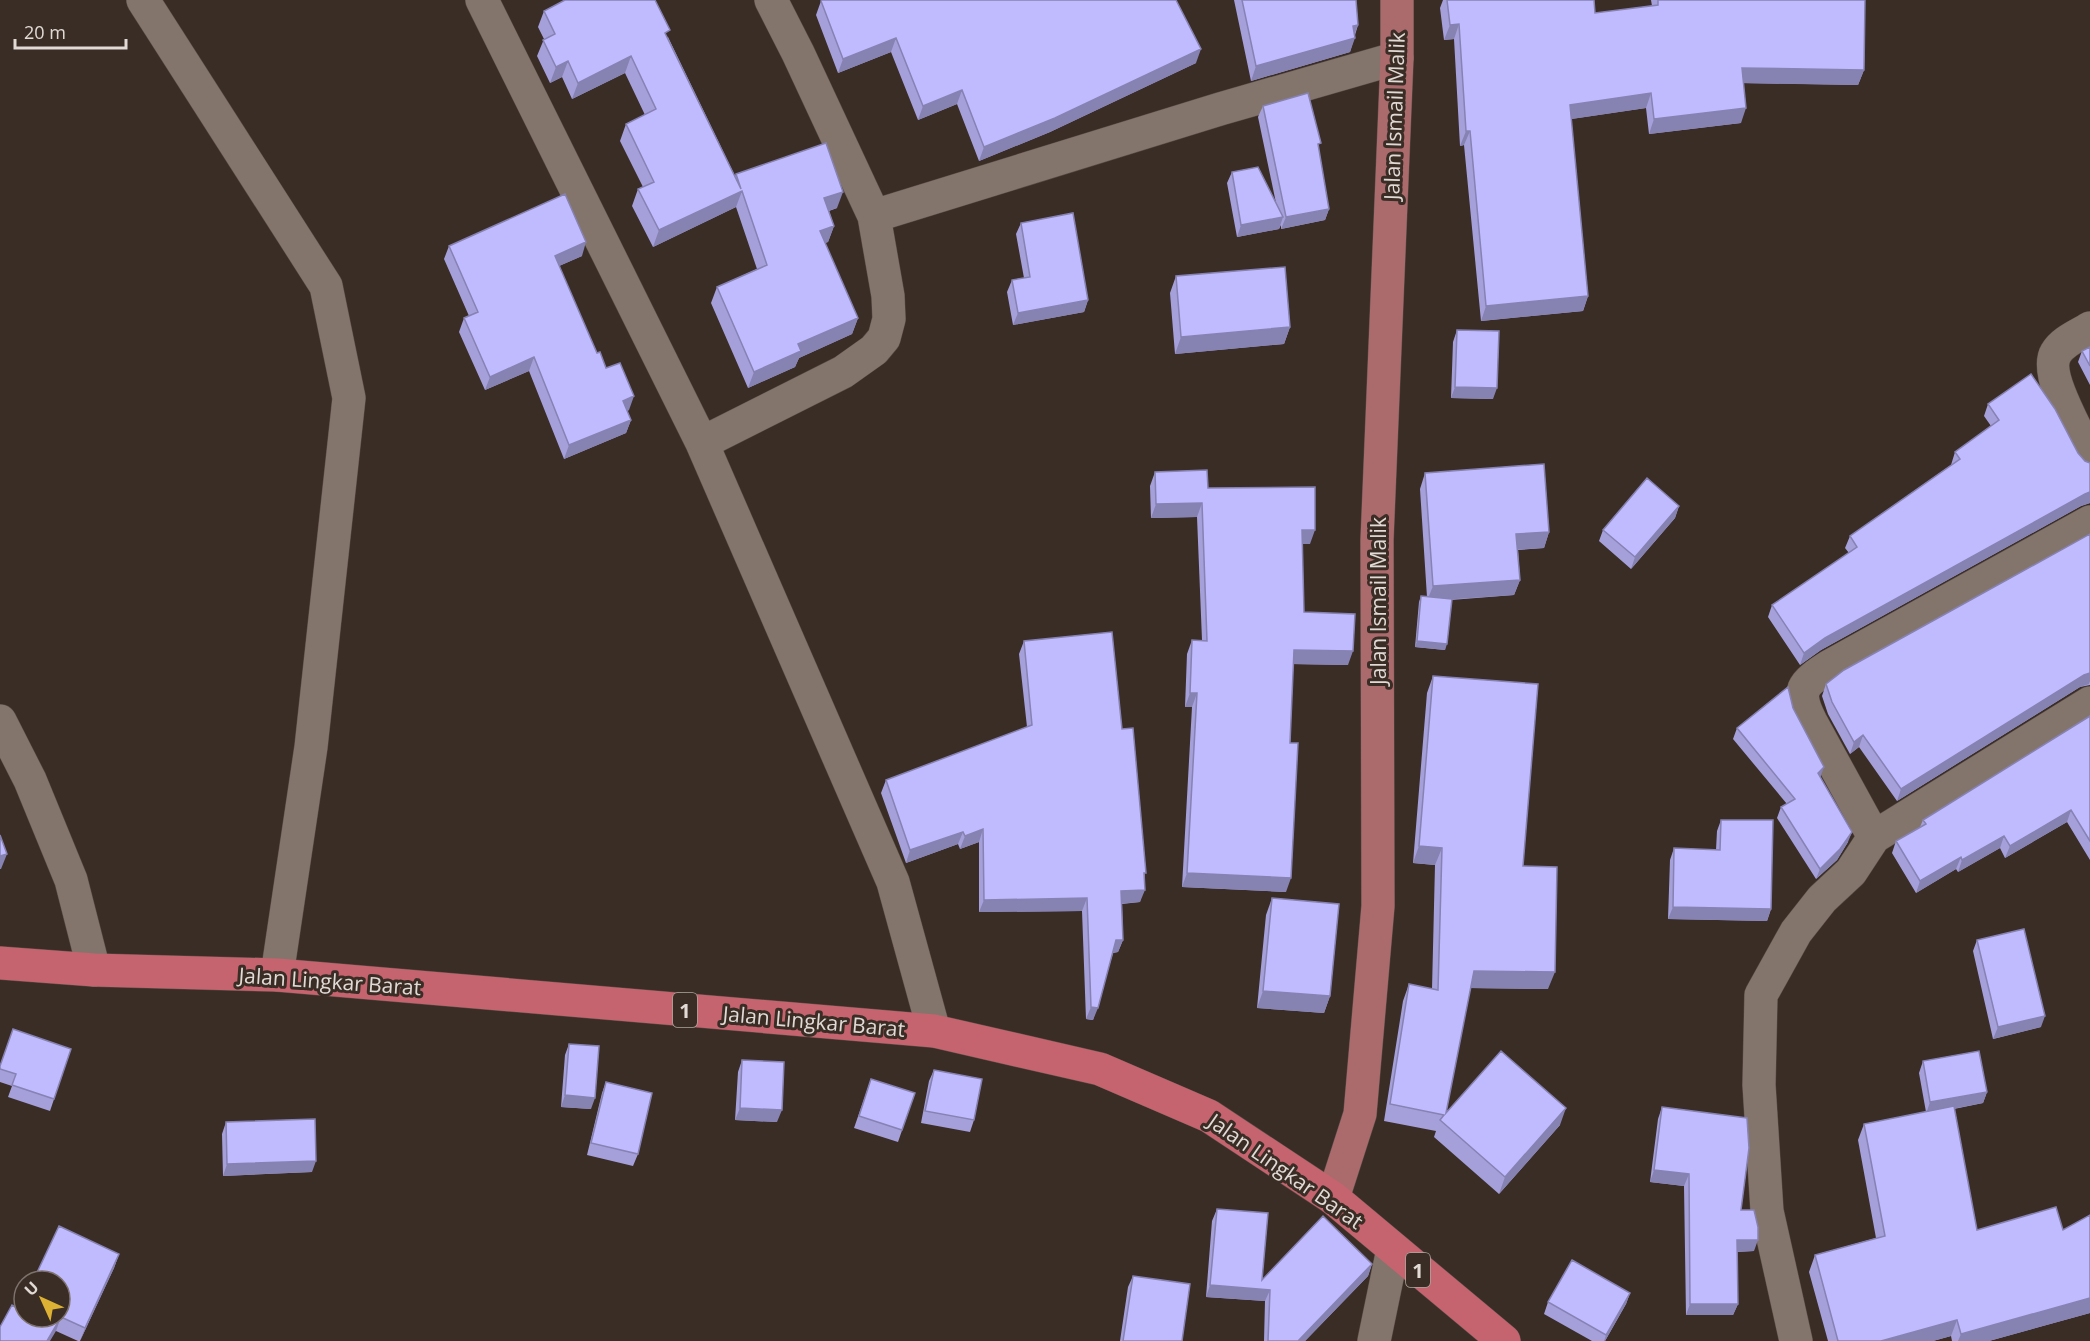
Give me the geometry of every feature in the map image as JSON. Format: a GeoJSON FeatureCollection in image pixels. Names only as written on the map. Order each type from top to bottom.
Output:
{"type":"FeatureCollection","features":[{"type":"Feature","properties":{"kind":"highway","name":"Jalan Lingkar Barat"},"geometry":{"type":"LineString","coordinates":[[0,963],[94,970],[277,975],[933,1032],[1100,1069],[1209,1116],[1333,1198],[1504,1341]]}},
{"type":"Feature","properties":{"kind":"main road","name":"Jalan Ismail Malik"},"geometry":{"type":"LineString","coordinates":[[1333,1198],[1360,1114],[1378,906],[1377,540],[1397,58],[1397,0]]}},
{"type":"Feature","properties":{"kind":"street"},"geometry":{"type":"LineString","coordinates":[[143,0],[326,286],[349,398],[311,747],[277,975]]}},
{"type":"Feature","properties":{"kind":"street"},"geometry":{"type":"LineString","coordinates":[[482,0],[702,443],[893,882],[933,1032]]}},
{"type":"Feature","properties":{"kind":"street"},"geometry":{"type":"LineString","coordinates":[[702,443],[843,372],[874,350],[884,338],[889,319],[888,296],[874,216],[783,4]]}},
{"type":"Feature","properties":{"kind":"street"},"geometry":{"type":"LineString","coordinates":[[874,216],[1220,109],[1397,58]]}},
{"type":"Feature","properties":{"kind":"street"},"geometry":{"type":"LineString","coordinates":[[2090,328],[2058,350],[2053,365],[2059,392],[2090,457]]}},
{"type":"Feature","properties":{"kind":"street"},"geometry":{"type":"LineString","coordinates":[[1874,837],[1803,707],[1802,689],[1806,682],[1830,666],[2090,522]]}},
{"type":"Feature","properties":{"kind":"street"},"geometry":{"type":"LineString","coordinates":[[1796,1341],[1767,1211],[1759,1085],[1761,995],[1796,932],[1822,898],[1851,872],[1874,837],[2090,703]]}},
{"type":"Feature","properties":{"kind":"street"},"geometry":{"type":"LineString","coordinates":[[0,721],[30,780],[71,880],[94,970]]}},
{"type":"Feature","properties":{"kind":"street"},"geometry":{"type":"LineString","coordinates":[[1374,1341],[1393,1249]]}},
{"type":"Feature","properties":{"kind":"building"},"geometry":{"type":"Polygon","coordinates":[[[565,0],[655,0],[670,30],[665,33],[741,189],[736,174],[826,143],[843,192],[824,198],[834,226],[820,231],[858,318],[798,344],[801,351],[754,372],[717,287],[767,265],[742,191],[659,230],[638,189],[654,182],[626,124],[656,109],[631,56],[578,83],[568,61],[556,67],[543,40],[555,34],[544,11],[565,0]]]}},
{"type":"Feature","properties":{"kind":"building"},"geometry":{"type":"Polygon","coordinates":[[[822,0],[1176,0],[1201,49],[1055,118],[984,147],[962,90],[923,106],[896,38],[843,59],[822,0]]]}},
{"type":"Feature","properties":{"kind":"building"},"geometry":{"type":"Polygon","coordinates":[[[1242,0],[1356,0],[1358,25],[1353,26],[1355,38],[1256,66],[1242,0]]]}},
{"type":"Feature","properties":{"kind":"building"},"geometry":{"type":"Polygon","coordinates":[[[1447,0],[1594,0],[1595,13],[1658,5],[1658,0],[1865,0],[1864,70],[1742,68],[1746,108],[1654,119],[1651,93],[1570,105],[1588,296],[1486,306],[1470,131],[1466,131],[1459,24],[1450,25],[1447,0]]]}},
{"type":"Feature","properties":{"kind":"building"},"geometry":{"type":"Polygon","coordinates":[[[1308,93],[1321,143],[1318,144],[1329,209],[1286,217],[1263,106],[1308,93]]]}},
{"type":"Feature","properties":{"kind":"building"},"geometry":{"type":"Polygon","coordinates":[[[1258,167],[1283,217],[1241,225],[1232,172],[1258,167]]]}},
{"type":"Feature","properties":{"kind":"building"},"geometry":{"type":"Polygon","coordinates":[[[565,194],[586,242],[555,256],[597,353],[600,352],[606,368],[620,363],[634,396],[623,401],[631,420],[569,445],[534,357],[490,377],[464,318],[478,312],[449,246],[565,194]]]}},
{"type":"Feature","properties":{"kind":"building"},"geometry":{"type":"Polygon","coordinates":[[[1073,213],[1088,300],[1018,313],[1012,280],[1030,277],[1021,223],[1073,213]]]}},
{"type":"Feature","properties":{"kind":"building"},"geometry":{"type":"Polygon","coordinates":[[[1285,267],[1290,327],[1181,337],[1176,276],[1285,267]]]}},
{"type":"Feature","properties":{"kind":"building"},"geometry":{"type":"Polygon","coordinates":[[[1457,330],[1499,331],[1497,388],[1455,387],[1457,330]]]}},
{"type":"Feature","properties":{"kind":"building"},"geometry":{"type":"Polygon","coordinates":[[[2090,347],[2090,366],[2082,351],[2090,347]]]}},
{"type":"Feature","properties":{"kind":"building"},"geometry":{"type":"Polygon","coordinates":[[[2031,374],[2055,409],[2078,453],[2090,463],[2090,492],[1825,638],[1804,653],[1772,605],[1857,547],[1850,536],[1960,459],[1955,452],[1999,420],[1988,404],[2031,374]]]}},
{"type":"Feature","properties":{"kind":"building"},"geometry":{"type":"Polygon","coordinates":[[[1544,464],[1549,532],[1516,534],[1520,580],[1433,586],[1425,473],[1544,464]]]}},
{"type":"Feature","properties":{"kind":"building"},"geometry":{"type":"Polygon","coordinates":[[[1207,470],[1208,488],[1315,487],[1315,530],[1302,530],[1304,612],[1355,614],[1353,651],[1294,650],[1290,743],[1298,743],[1291,878],[1187,873],[1197,693],[1190,693],[1192,640],[1207,641],[1202,503],[1156,504],[1155,472],[1207,470]]]}},
{"type":"Feature","properties":{"kind":"building"},"geometry":{"type":"Polygon","coordinates":[[[1647,478],[1679,506],[1635,557],[1603,530],[1647,478]]]}},
{"type":"Feature","properties":{"kind":"building"},"geometry":{"type":"Polygon","coordinates":[[[2090,534],[2090,673],[1901,789],[1863,735],[1854,742],[1832,702],[1826,684],[1844,670],[2090,534]]]}},
{"type":"Feature","properties":{"kind":"building"},"geometry":{"type":"Polygon","coordinates":[[[1421,596],[1452,599],[1447,644],[1417,641],[1421,596]]]}},
{"type":"Feature","properties":{"kind":"building"},"geometry":{"type":"Polygon","coordinates":[[[1112,632],[1122,729],[1133,728],[1146,873],[1144,873],[1145,890],[1121,891],[1123,940],[1116,940],[1098,1008],[1091,1007],[1087,898],[984,900],[983,829],[965,836],[963,832],[910,850],[886,780],[1032,725],[1024,641],[1112,632]]]}},
{"type":"Feature","properties":{"kind":"building"},"geometry":{"type":"Polygon","coordinates":[[[1433,676],[1538,684],[1523,866],[1557,867],[1555,972],[1474,971],[1446,1113],[1501,1051],[1566,1108],[1505,1177],[1440,1120],[1444,1115],[1390,1104],[1409,984],[1438,990],[1442,848],[1419,846],[1433,676]]]}},
{"type":"Feature","properties":{"kind":"building"},"geometry":{"type":"Polygon","coordinates":[[[1788,687],[1793,708],[1824,767],[1818,773],[1852,832],[1840,849],[1820,869],[1781,807],[1795,799],[1737,728],[1788,687]]]}},
{"type":"Feature","properties":{"kind":"building"},"geometry":{"type":"Polygon","coordinates":[[[2090,716],[2090,841],[2071,810],[2010,846],[2004,836],[1920,881],[1896,841],[1926,824],[1923,820],[2090,716]]]}},
{"type":"Feature","properties":{"kind":"building"},"geometry":{"type":"Polygon","coordinates":[[[1721,820],[1773,820],[1771,909],[1673,907],[1674,848],[1720,850],[1721,820]]]}},
{"type":"Feature","properties":{"kind":"building"},"geometry":{"type":"Polygon","coordinates":[[[0,835],[7,854],[0,856],[0,835]]]}},
{"type":"Feature","properties":{"kind":"building"},"geometry":{"type":"Polygon","coordinates":[[[1272,898],[1339,904],[1330,996],[1263,991],[1272,898]]]}},
{"type":"Feature","properties":{"kind":"building"},"geometry":{"type":"Polygon","coordinates":[[[2024,929],[2045,1016],[1998,1027],[1977,940],[2024,929]]]}},
{"type":"Feature","properties":{"kind":"building"},"geometry":{"type":"Polygon","coordinates":[[[13,1029],[71,1049],[54,1099],[12,1085],[16,1074],[0,1069],[13,1029]]]}},
{"type":"Feature","properties":{"kind":"building"},"geometry":{"type":"Polygon","coordinates":[[[569,1044],[599,1046],[595,1098],[565,1095],[569,1044]]]}},
{"type":"Feature","properties":{"kind":"building"},"geometry":{"type":"Polygon","coordinates":[[[1979,1051],[1987,1092],[1930,1102],[1923,1061],[1979,1051]]]}},
{"type":"Feature","properties":{"kind":"building"},"geometry":{"type":"Polygon","coordinates":[[[742,1060],[784,1062],[782,1110],[740,1108],[742,1060]]]}},
{"type":"Feature","properties":{"kind":"building"},"geometry":{"type":"Polygon","coordinates":[[[934,1070],[982,1079],[974,1120],[925,1111],[934,1070]]]}},
{"type":"Feature","properties":{"kind":"building"},"geometry":{"type":"Polygon","coordinates":[[[871,1079],[915,1093],[902,1130],[859,1116],[871,1079]]]}},
{"type":"Feature","properties":{"kind":"building"},"geometry":{"type":"Polygon","coordinates":[[[606,1082],[652,1093],[638,1154],[591,1143],[606,1082]]]}},
{"type":"Feature","properties":{"kind":"building"},"geometry":{"type":"Polygon","coordinates":[[[1954,1106],[1977,1230],[2056,1207],[2063,1230],[2090,1215],[2090,1298],[1961,1334],[1957,1320],[1881,1341],[1838,1341],[1815,1255],[1885,1236],[1864,1124],[1954,1106]]]}},
{"type":"Feature","properties":{"kind":"building"},"geometry":{"type":"Polygon","coordinates":[[[1662,1107],[1747,1118],[1749,1148],[1741,1210],[1754,1210],[1758,1240],[1737,1240],[1738,1304],[1690,1304],[1689,1174],[1654,1170],[1662,1107]]]}},
{"type":"Feature","properties":{"kind":"building"},"geometry":{"type":"Polygon","coordinates":[[[315,1119],[316,1161],[227,1164],[226,1122],[315,1119]]]}},
{"type":"Feature","properties":{"kind":"building"},"geometry":{"type":"Polygon","coordinates":[[[1217,1209],[1268,1213],[1262,1280],[1323,1216],[1372,1264],[1298,1341],[1268,1341],[1270,1290],[1210,1285],[1217,1209]]]}},
{"type":"Feature","properties":{"kind":"building"},"geometry":{"type":"Polygon","coordinates":[[[59,1226],[119,1254],[85,1328],[72,1322],[72,1269],[39,1269],[59,1226]]]}},
{"type":"Feature","properties":{"kind":"building"},"geometry":{"type":"Polygon","coordinates":[[[1572,1260],[1630,1293],[1606,1335],[1548,1302],[1572,1260]]]}},
{"type":"Feature","properties":{"kind":"building"},"geometry":{"type":"Polygon","coordinates":[[[1133,1276],[1190,1284],[1182,1341],[1123,1341],[1133,1276]]]}},
{"type":"Feature","properties":{"kind":"building"},"geometry":{"type":"Polygon","coordinates":[[[12,1305],[12,1329],[54,1329],[47,1341],[0,1341],[0,1327],[12,1305]]]}}]}
